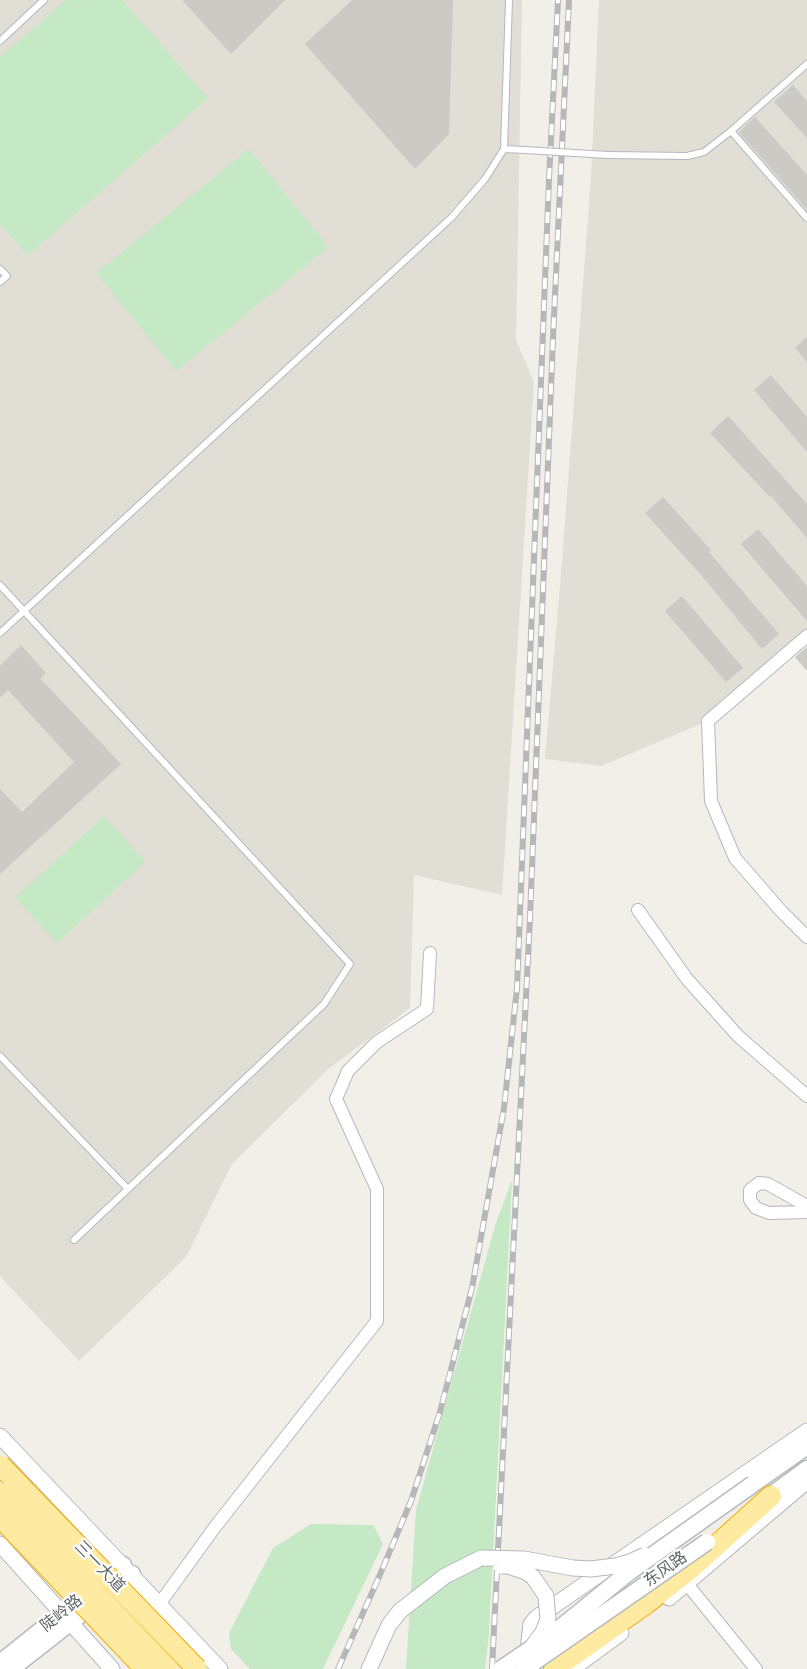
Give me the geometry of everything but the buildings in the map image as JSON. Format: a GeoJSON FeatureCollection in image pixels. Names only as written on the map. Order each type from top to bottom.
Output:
{"type":"FeatureCollection","features":[{"type":"Feature","properties":{"kind":"highway","name":"三一大道"},"geometry":{"type":"LineString","coordinates":[[0,1465],[197,1669]]}},
{"type":"Feature","properties":{"kind":"highway","name":"三一大道"},"geometry":{"type":"LineString","coordinates":[[0,1493],[168,1669]]}},
{"type":"Feature","properties":{"kind":"highway"},"geometry":{"type":"LineString","coordinates":[[554,1669],[690,1570],[771,1496]]}},
{"type":"Feature","properties":{"kind":"highway"},"geometry":{"type":"LineString","coordinates":[[0,1517],[145,1669]]}},
{"type":"Feature","properties":{"kind":"main road"},"geometry":{"type":"LineString","coordinates":[[501,1669],[554,1633],[629,1572],[807,1446]]}},
{"type":"Feature","properties":{"kind":"main road","name":"东风路"},"geometry":{"type":"LineString","coordinates":[[525,1669],[807,1469]]}},
{"type":"Feature","properties":{"kind":"main road","name":"陡岭路"},"geometry":{"type":"LineString","coordinates":[[0,1663],[66,1618],[127,1570]]}},
{"type":"Feature","properties":{"kind":"main road","name":"陡岭路"},"geometry":{"type":"LineString","coordinates":[[11,1669],[66,1618]]}},
{"type":"Feature","properties":{"kind":"street"},"geometry":{"type":"LineString","coordinates":[[807,636],[708,721],[711,801],[735,858],[807,937]]}},
{"type":"Feature","properties":{"kind":"street"},"geometry":{"type":"LineString","coordinates":[[638,910],[687,979],[738,1036],[807,1096]]}},
{"type":"Feature","properties":{"kind":"street"},"geometry":{"type":"LineString","coordinates":[[160,1603],[215,1527],[377,1321],[377,1189],[336,1100],[348,1071],[377,1042],[427,1009],[430,953]]}},
{"type":"Feature","properties":{"kind":"street"},"geometry":{"type":"LineString","coordinates":[[807,1206],[768,1184],[759,1183],[750,1190],[750,1200],[756,1208],[769,1213],[807,1212]]}},
{"type":"Feature","properties":{"kind":"street"},"geometry":{"type":"LineString","coordinates":[[525,1669],[531,1624],[537,1618],[807,1431]]}},
{"type":"Feature","properties":{"kind":"street"},"geometry":{"type":"LineString","coordinates":[[0,1436],[220,1669]]}},
{"type":"Feature","properties":{"kind":"street"},"geometry":{"type":"LineString","coordinates":[[572,1669],[687,1584],[807,1481]]}},
{"type":"Feature","properties":{"kind":"street"},"geometry":{"type":"LineString","coordinates":[[369,1669],[389,1625],[400,1611],[445,1576],[482,1563],[524,1559],[573,1568],[591,1569],[615,1566],[645,1555],[711,1513]]}},
{"type":"Feature","properties":{"kind":"street"},"geometry":{"type":"LineString","coordinates":[[0,1544],[111,1669]]}},
{"type":"Feature","properties":{"kind":"street"},"geometry":{"type":"LineString","coordinates":[[378,1669],[389,1641],[411,1611],[437,1590],[482,1563],[517,1569],[533,1577],[543,1589],[548,1604],[548,1618],[543,1632],[528,1651]]}},
{"type":"Feature","properties":{"kind":"street"},"geometry":{"type":"LineString","coordinates":[[687,1584],[756,1669]]}},
{"type":"Feature","properties":{"kind":"lane"},"geometry":{"type":"LineString","coordinates":[[0,40],[44,0]]}},
{"type":"Feature","properties":{"kind":"lane"},"geometry":{"type":"LineString","coordinates":[[0,633],[452,217],[485,179],[504,149],[509,0]]}},
{"type":"Feature","properties":{"kind":"lane"},"geometry":{"type":"LineString","coordinates":[[504,149],[608,155],[687,156],[704,152],[807,64]]}},
{"type":"Feature","properties":{"kind":"lane"},"geometry":{"type":"LineString","coordinates":[[731,131],[807,218]]}},
{"type":"Feature","properties":{"kind":"lane"},"geometry":{"type":"LineString","coordinates":[[0,268],[7,276],[0,282]]}},
{"type":"Feature","properties":{"kind":"lane"},"geometry":{"type":"LineString","coordinates":[[0,585],[350,964],[324,1004],[74,1240]]}},
{"type":"Feature","properties":{"kind":"lane"},"geometry":{"type":"LineString","coordinates":[[0,1056],[128,1189]]}},
{"type":"Feature","properties":{"kind":"shaded area"},"geometry":{"type":"Polygon","coordinates":[[[0,0],[522,0],[516,340],[534,382],[502,895],[414,875],[410,1008],[327,1070],[232,1164],[186,1257],[79,1361],[0,1276],[0,0]]]}},
{"type":"Feature","properties":{"kind":"shaded area"},"geometry":{"type":"Polygon","coordinates":[[[599,0],[807,0],[807,636],[708,721],[601,766],[545,759],[591,177],[599,0]]]}},
{"type":"Feature","properties":{"kind":"green space"},"geometry":{"type":"Polygon","coordinates":[[[66,0],[122,0],[208,98],[28,255],[0,224],[0,57],[66,0]]]}},
{"type":"Feature","properties":{"kind":"green space"},"geometry":{"type":"Polygon","coordinates":[[[249,149],[328,247],[176,371],[96,273],[249,149]]]}},
{"type":"Feature","properties":{"kind":"green space"},"geometry":{"type":"Polygon","coordinates":[[[104,816],[145,862],[57,943],[15,898],[104,816]]]}},
{"type":"Feature","properties":{"kind":"green space"},"geometry":{"type":"Polygon","coordinates":[[[512,1180],[489,1633],[485,1669],[406,1669],[416,1510],[495,1226],[512,1180]]]}},
{"type":"Feature","properties":{"kind":"green space"},"geometry":{"type":"Polygon","coordinates":[[[311,1524],[373,1525],[383,1544],[323,1669],[250,1669],[231,1649],[229,1633],[273,1548],[311,1524]]]}},
{"type":"Feature","properties":{"kind":"railway"},"geometry":{"type":"LineString","coordinates":[[338,1669],[411,1501],[440,1412],[472,1288],[504,1108],[517,988],[558,0]]}},
{"type":"Feature","properties":{"kind":"railway"},"geometry":{"type":"LineString","coordinates":[[492,1669],[530,918],[569,0]]}}]}
